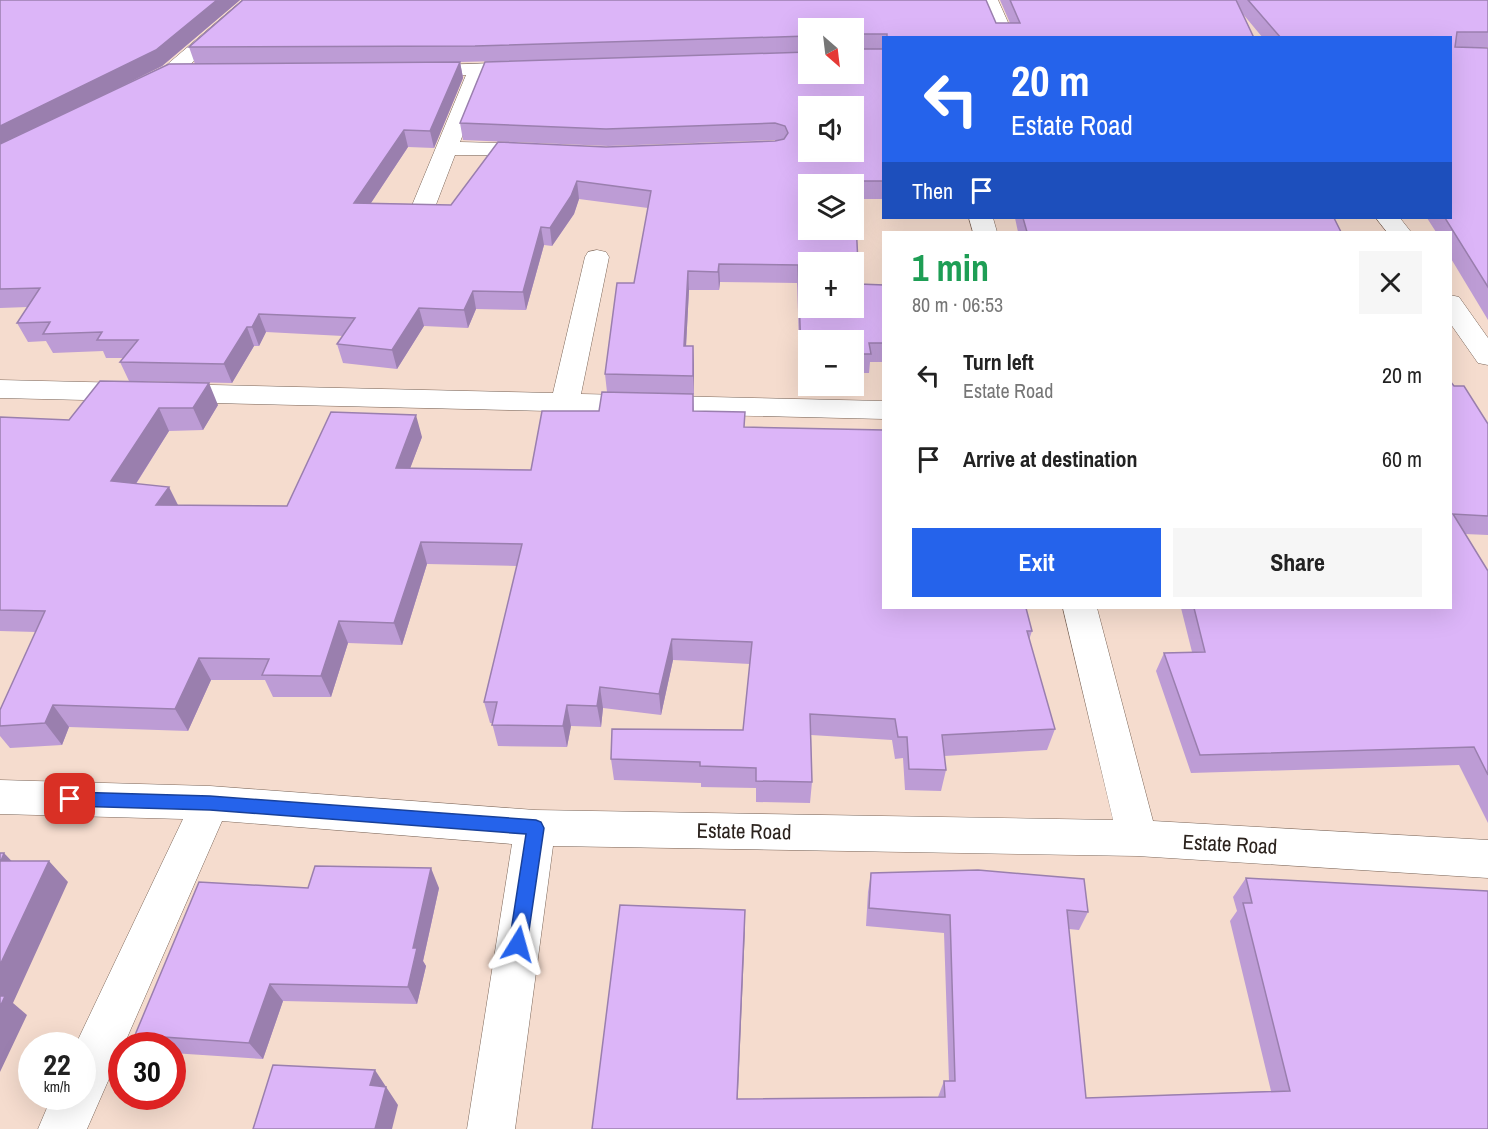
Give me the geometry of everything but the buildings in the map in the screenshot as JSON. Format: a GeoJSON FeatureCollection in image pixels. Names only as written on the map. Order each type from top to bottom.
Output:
{"type":"FeatureCollection","features":[{"type":"Feature","properties":{"kind":"street"},"geometry":{"type":"LineString","coordinates":[[128,93],[170,72],[254,0]]}},
{"type":"Feature","properties":{"kind":"street"},"geometry":{"type":"LineString","coordinates":[[989,0],[1005,36]]}},
{"type":"Feature","properties":{"kind":"street"},"geometry":{"type":"LineString","coordinates":[[395,70],[549,68]]}},
{"type":"Feature","properties":{"kind":"street"},"geometry":{"type":"LineString","coordinates":[[420,214],[478,70]]}},
{"type":"Feature","properties":{"kind":"street"},"geometry":{"type":"LineString","coordinates":[[170,72],[194,72]]}},
{"type":"Feature","properties":{"kind":"street"},"geometry":{"type":"LineString","coordinates":[[445,148],[562,153]]}},
{"type":"Feature","properties":{"kind":"street"},"geometry":{"type":"LineString","coordinates":[[1389,219],[1398,231]]}},
{"type":"Feature","properties":{"kind":"street"},"geometry":{"type":"LineString","coordinates":[[565,402],[597,257]]}},
{"type":"Feature","properties":{"kind":"street"},"geometry":{"type":"LineString","coordinates":[[1468,316],[1488,357]]}},
{"type":"Feature","properties":{"kind":"street"},"geometry":{"type":"LineString","coordinates":[[0,389],[882,410]]}},
{"type":"Feature","properties":{"kind":"street"},"geometry":{"type":"LineString","coordinates":[[1080,609],[1137,838]]}},
{"type":"Feature","properties":{"kind":"street","name":"Estate Road"},"geometry":{"type":"LineString","coordinates":[[0,797],[210,803],[536,828],[1137,838],[1488,859]]}},
{"type":"Feature","properties":{"kind":"street"},"geometry":{"type":"LineString","coordinates":[[96,1052],[210,803]]}},
{"type":"Feature","properties":{"kind":"street"},"geometry":{"type":"LineString","coordinates":[[491,1129],[536,828]]}},
{"type":"Feature","properties":{"kind":"street"},"geometry":{"type":"LineString","coordinates":[[62,1129],[71,1110]]}},
{"type":"Feature","properties":{"kind":"route"},"geometry":{"type":"LineString","coordinates":[[70,799],[210,803],[536,828],[518,944]]}}]}
